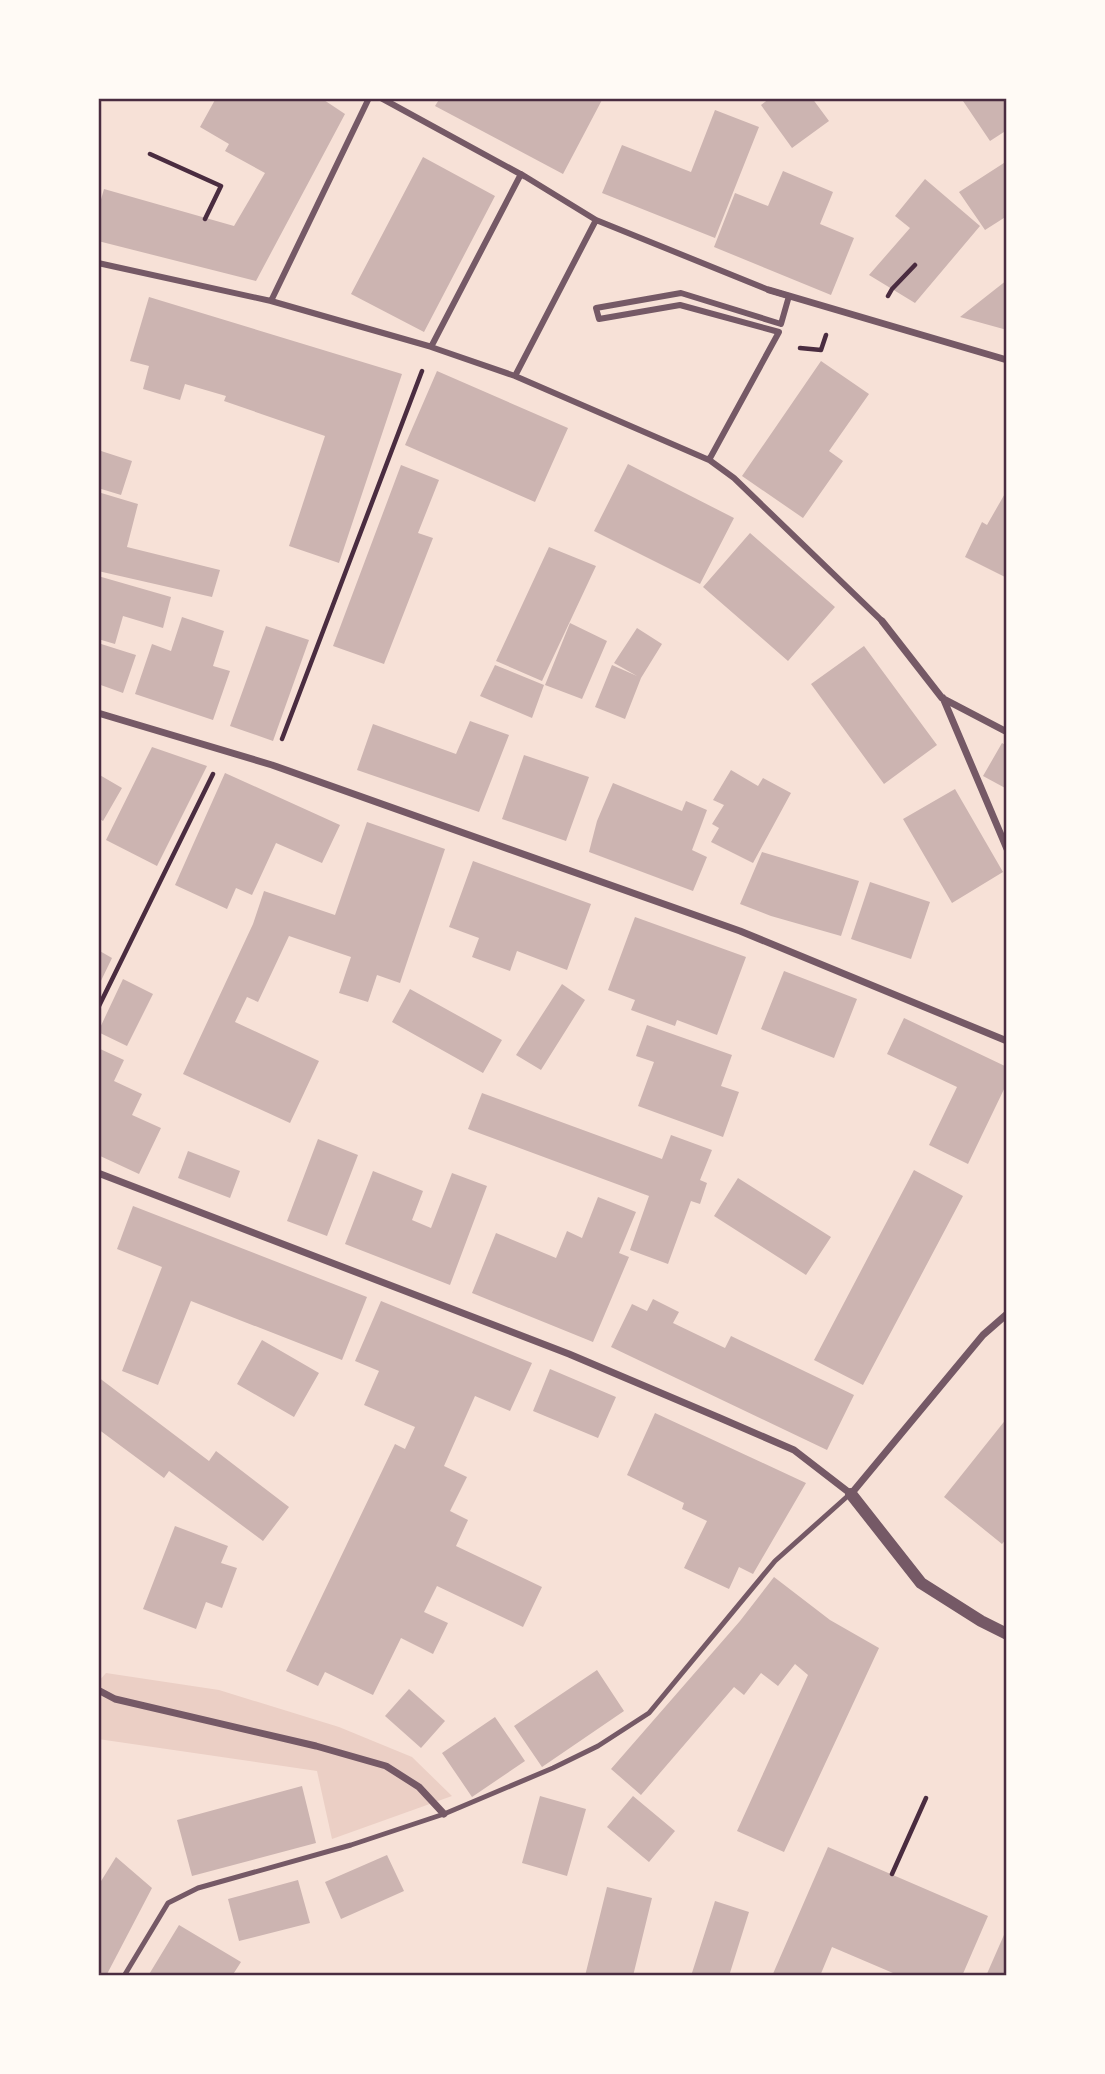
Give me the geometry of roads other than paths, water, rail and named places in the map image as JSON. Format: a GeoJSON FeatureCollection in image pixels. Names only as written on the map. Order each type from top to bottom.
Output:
{"type":"FeatureCollection","features":[{"type":"Feature","properties":{"kind":"street"},"geometry":{"type":"LineString","coordinates":[[271,301],[369,98]]}},
{"type":"Feature","properties":{"kind":"street"},"geometry":{"type":"LineString","coordinates":[[381,98],[521,174],[596,220],[769,290],[1007,360]]}},
{"type":"Feature","properties":{"kind":"street"},"geometry":{"type":"LineString","coordinates":[[431,347],[521,174]]}},
{"type":"Feature","properties":{"kind":"street"},"geometry":{"type":"LineString","coordinates":[[515,376],[596,220]]}},
{"type":"Feature","properties":{"kind":"street"},"geometry":{"type":"LineString","coordinates":[[98,263],[271,301],[431,347],[515,376],[709,460],[734,478],[882,621],[942,698],[1007,849]]}},
{"type":"Feature","properties":{"kind":"street"},"geometry":{"type":"LineString","coordinates":[[709,460],[779,332],[680,305],[599,319],[596,308],[681,293],[781,324],[789,296]]}},
{"type":"Feature","properties":{"kind":"street"},"geometry":{"type":"LineString","coordinates":[[942,698],[1007,732]]}},
{"type":"Feature","properties":{"kind":"street"},"geometry":{"type":"LineString","coordinates":[[98,713],[272,765],[740,931],[1007,1041]]}},
{"type":"Feature","properties":{"kind":"street"},"geometry":{"type":"LineString","coordinates":[[98,1173],[569,1354],[794,1450],[851,1494],[921,1583],[1007,1634]]}},
{"type":"Feature","properties":{"kind":"street"},"geometry":{"type":"LineString","coordinates":[[851,1494],[983,1335],[1007,1314]]}},
{"type":"Feature","properties":{"kind":"street"},"geometry":{"type":"LineString","coordinates":[[98,1690],[115,1699],[316,1746],[387,1766],[419,1787],[444,1814]]}},
{"type":"Feature","properties":{"kind":"lane"},"geometry":{"type":"LineString","coordinates":[[124,1976],[168,1903],[198,1888],[351,1845],[444,1814],[598,1746],[649,1713],[775,1561],[851,1494]]}}]}
